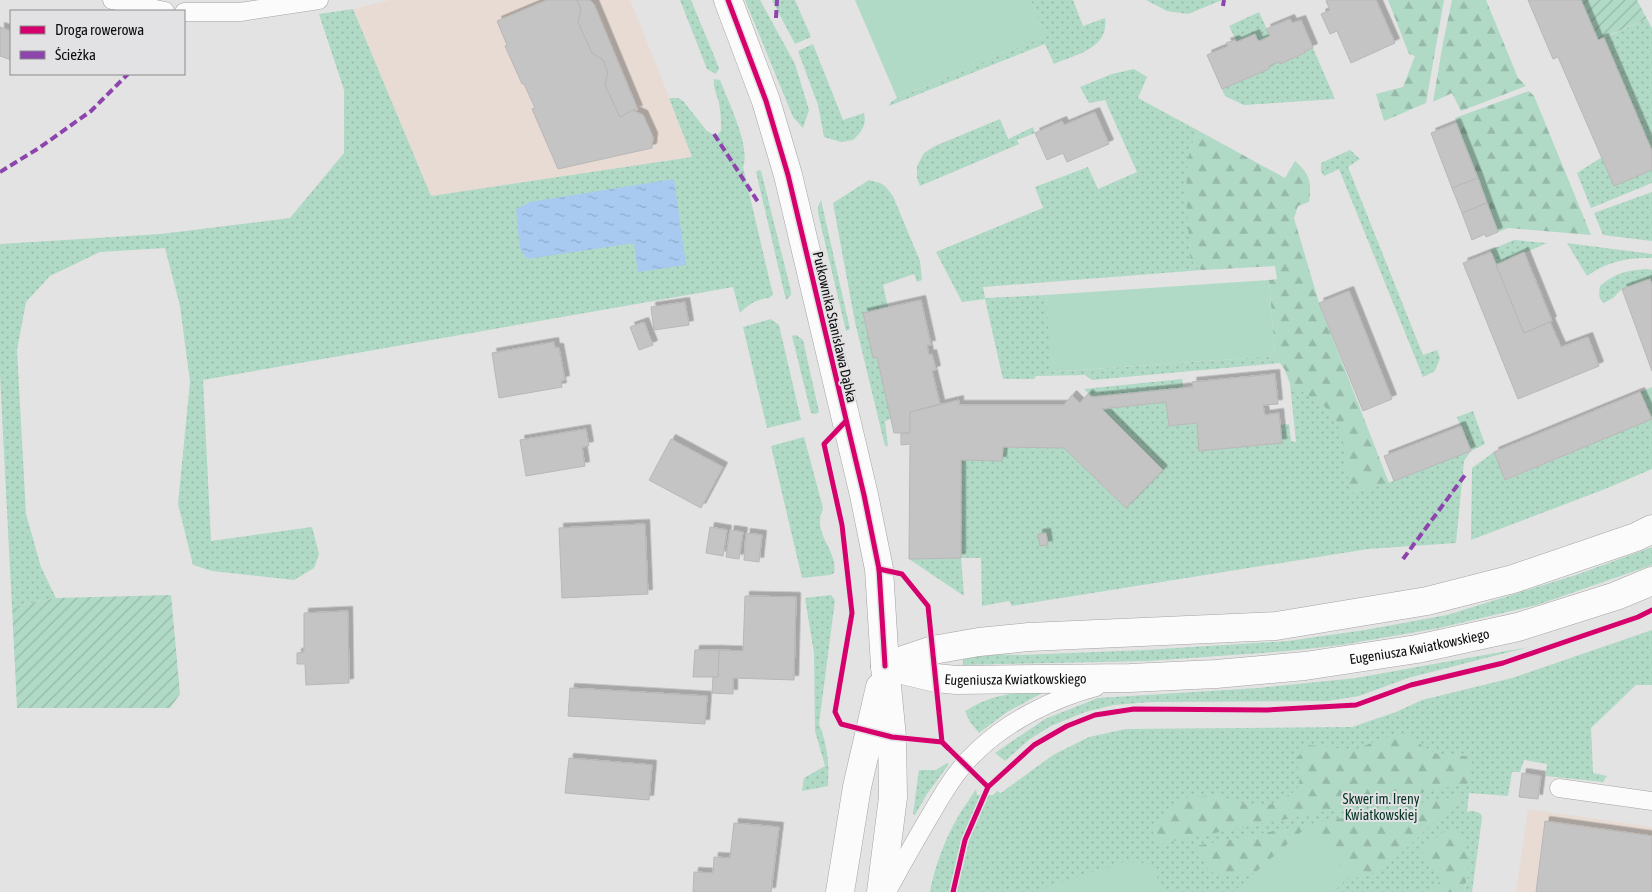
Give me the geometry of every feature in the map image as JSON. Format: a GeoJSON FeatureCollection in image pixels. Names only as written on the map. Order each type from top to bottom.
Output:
{"type":"FeatureCollection","features":[{"type":"Feature","properties":{"kind":"main road","name":"Pułkownika Stanisława Dąbka"},"geometry":{"type":"LineString","coordinates":[[728,0],[766,101],[788,175],[864,495],[879,569],[885,666],[892,737],[893,797],[882,892]]}},
{"type":"Feature","properties":{"kind":"main road"},"geometry":{"type":"LineString","coordinates":[[885,666],[933,650],[979,642],[1029,637],[1276,626],[1427,601],[1513,579],[1652,530]]}},
{"type":"Feature","properties":{"kind":"main road","name":"Eugeniusza Kwiatkowskiego"},"geometry":{"type":"LineString","coordinates":[[885,666],[936,678],[956,680],[1130,678],[1216,674],[1305,666],[1417,649],[1518,627],[1616,596],[1652,581]]}},
{"type":"Feature","properties":{"kind":"main road","name":"Pułkownika Stanisława Dąbka"},"geometry":{"type":"LineString","coordinates":[[840,892],[857,787],[885,666]]}},
{"type":"Feature","properties":{"kind":"lane"},"geometry":{"type":"LineString","coordinates":[[112,0],[160,10]]}},
{"type":"Feature","properties":{"kind":"lane"},"geometry":{"type":"LineString","coordinates":[[185,12],[240,12],[320,0]]}},
{"type":"Feature","properties":{"kind":"lane"},"geometry":{"type":"LineString","coordinates":[[887,892],[947,786],[977,750],[1019,718],[1075,692],[1130,678]]}},
{"type":"Feature","properties":{"kind":"lane"},"geometry":{"type":"LineString","coordinates":[[1559,788],[1652,801]]}},
{"type":"Feature","properties":{"kind":"shaded area"},"geometry":{"type":"Polygon","coordinates":[[[391,0],[630,0],[693,157],[431,196],[353,9],[391,0]]]}},
{"type":"Feature","properties":{"kind":"shaded area"},"geometry":{"type":"Polygon","coordinates":[[[1528,809],[1652,827],[1652,892],[1516,892],[1528,809]]]}},
{"type":"Feature","properties":{"kind":"green space"},"geometry":{"type":"Polygon","coordinates":[[[680,0],[691,0],[719,68],[716,74],[707,69],[680,0]]]}},
{"type":"Feature","properties":{"kind":"green space"},"geometry":{"type":"Polygon","coordinates":[[[745,0],[760,0],[795,64],[809,110],[803,128],[793,117],[745,0]]]}},
{"type":"Feature","properties":{"kind":"green space"},"geometry":{"type":"Polygon","coordinates":[[[772,0],[795,0],[811,37],[795,44],[772,0]]]}},
{"type":"Feature","properties":{"kind":"green space"},"geometry":{"type":"Polygon","coordinates":[[[855,0],[1031,0],[1046,36],[897,98],[855,0]]]}},
{"type":"Feature","properties":{"kind":"green space"},"geometry":{"type":"Polygon","coordinates":[[[1031,0],[1073,0],[1083,26],[1105,18],[1105,28],[1102,37],[1090,49],[1054,64],[1045,44],[889,106],[897,98],[1045,36],[1031,0]]]}},
{"type":"Feature","properties":{"kind":"green space"},"geometry":{"type":"Polygon","coordinates":[[[1146,0],[1222,0],[1188,14],[1167,11],[1146,0]]]}},
{"type":"Feature","properties":{"kind":"green space"},"geometry":{"type":"Polygon","coordinates":[[[1388,0],[1444,0],[1426,103],[1384,121],[1376,94],[1403,87],[1415,56],[1409,54],[1388,0]]]}},
{"type":"Feature","properties":{"kind":"green space"},"geometry":{"type":"Polygon","coordinates":[[[1452,0],[1486,0],[1518,78],[1526,86],[1461,111],[1452,93],[1433,102],[1452,0]]]}},
{"type":"Feature","properties":{"kind":"green space"},"geometry":{"type":"Polygon","coordinates":[[[1581,0],[1637,0],[1647,19],[1598,40],[1581,0]]]}},
{"type":"Feature","properties":{"kind":"green space"},"geometry":{"type":"Polygon","coordinates":[[[353,9],[431,196],[692,157],[669,98],[679,98],[684,102],[707,131],[716,136],[721,131],[721,121],[714,79],[720,80],[733,111],[744,148],[745,158],[743,167],[773,295],[769,298],[753,302],[740,313],[733,287],[203,380],[211,541],[312,527],[319,554],[314,568],[294,580],[212,571],[193,565],[178,504],[190,382],[180,306],[165,248],[100,252],[50,276],[26,302],[17,350],[26,514],[41,567],[56,598],[12,607],[0,375],[0,244],[161,234],[290,218],[344,153],[344,90],[319,14],[353,9]]]}},
{"type":"Feature","properties":{"kind":"green space"},"geometry":{"type":"Polygon","coordinates":[[[1259,12],[1270,36],[1258,41],[1255,35],[1237,42],[1229,26],[1259,12]]]}},
{"type":"Feature","properties":{"kind":"green space"},"geometry":{"type":"Polygon","coordinates":[[[1647,19],[1652,28],[1652,151],[1604,38],[1647,19]]]}},
{"type":"Feature","properties":{"kind":"green space"},"geometry":{"type":"Polygon","coordinates":[[[813,44],[843,120],[864,113],[865,121],[863,128],[853,140],[841,142],[824,137],[818,105],[798,51],[813,44]]]}},
{"type":"Feature","properties":{"kind":"green space"},"geometry":{"type":"Polygon","coordinates":[[[1313,48],[1335,99],[1244,105],[1225,96],[1222,89],[1269,69],[1269,66],[1279,62],[1280,64],[1304,54],[1304,52],[1313,48]]]}},
{"type":"Feature","properties":{"kind":"green space"},"geometry":{"type":"Polygon","coordinates":[[[1134,69],[1147,77],[1138,98],[1199,131],[1190,148],[1186,190],[1195,266],[1202,270],[983,287],[985,298],[1046,295],[1052,372],[1275,356],[1280,363],[1092,380],[1085,375],[1036,376],[1034,379],[1003,379],[985,299],[962,302],[936,252],[1043,208],[1035,187],[1088,167],[1098,189],[1137,172],[1105,100],[1089,103],[1080,87],[1112,74],[1134,69]]]}},
{"type":"Feature","properties":{"kind":"green space"},"geometry":{"type":"Polygon","coordinates":[[[1529,91],[1534,96],[1591,235],[1508,228],[1498,232],[1455,118],[1529,91]]]}},
{"type":"Feature","properties":{"kind":"green space"},"geometry":{"type":"Polygon","coordinates":[[[1000,119],[1008,139],[1033,127],[1035,133],[1017,140],[1019,144],[920,186],[917,178],[917,166],[924,153],[935,146],[1000,119]]]}},
{"type":"Feature","properties":{"kind":"green space"},"geometry":{"type":"Polygon","coordinates":[[[1199,131],[1285,178],[1295,161],[1307,175],[1310,184],[1309,202],[1298,206],[1294,218],[1319,303],[1389,483],[1350,493],[1343,441],[1335,417],[1323,405],[1290,384],[1285,370],[1275,356],[1269,280],[1277,279],[1275,266],[1202,270],[1195,266],[1190,257],[1186,190],[1187,171],[1190,148],[1199,131]]]}},
{"type":"Feature","properties":{"kind":"green space"},"geometry":{"type":"Polygon","coordinates":[[[1350,150],[1360,159],[1348,167],[1423,355],[1437,350],[1440,358],[1435,371],[1423,377],[1339,169],[1324,176],[1321,171],[1321,163],[1350,150]]]}},
{"type":"Feature","properties":{"kind":"green space"},"geometry":{"type":"Polygon","coordinates":[[[1602,157],[1652,170],[1652,183],[1591,208],[1577,173],[1602,157]]]}},
{"type":"Feature","properties":{"kind":"green space"},"geometry":{"type":"Polygon","coordinates":[[[761,171],[791,291],[791,295],[786,300],[756,172],[761,171]]]}},
{"type":"Feature","properties":{"kind":"green space"},"geometry":{"type":"Polygon","coordinates":[[[869,180],[885,186],[893,196],[920,261],[922,280],[917,282],[914,274],[883,285],[888,307],[863,313],[874,358],[877,357],[891,419],[885,421],[888,446],[885,446],[855,322],[833,203],[869,180]]]}},
{"type":"Feature","properties":{"kind":"green space"},"geometry":{"type":"Polygon","coordinates":[[[1652,192],[1652,241],[1603,235],[1594,213],[1652,192]]]}},
{"type":"Feature","properties":{"kind":"green space"},"geometry":{"type":"Polygon","coordinates":[[[821,200],[850,329],[846,331],[818,213],[821,200]]]}},
{"type":"Feature","properties":{"kind":"green space"},"geometry":{"type":"Polygon","coordinates":[[[1514,240],[1547,243],[1496,265],[1490,250],[1514,240]]]}},
{"type":"Feature","properties":{"kind":"green space"},"geometry":{"type":"Polygon","coordinates":[[[1567,243],[1652,254],[1652,258],[1618,261],[1602,267],[1587,276],[1567,243]]]}},
{"type":"Feature","properties":{"kind":"green space"},"geometry":{"type":"Polygon","coordinates":[[[1652,270],[1652,285],[1650,279],[1622,289],[1613,298],[1604,303],[1601,300],[1600,286],[1606,281],[1622,273],[1652,270]]]}},
{"type":"Feature","properties":{"kind":"green space"},"geometry":{"type":"Polygon","coordinates":[[[1269,280],[1275,356],[1051,372],[1046,295],[1269,280]]]}},
{"type":"Feature","properties":{"kind":"green space"},"geometry":{"type":"Polygon","coordinates":[[[771,319],[779,325],[801,420],[767,428],[743,327],[771,319]]]}},
{"type":"Feature","properties":{"kind":"green space"},"geometry":{"type":"Polygon","coordinates":[[[796,335],[803,340],[819,412],[816,414],[811,413],[792,336],[796,335]]]}},
{"type":"Feature","properties":{"kind":"green space"},"geometry":{"type":"Polygon","coordinates":[[[1182,379],[1183,388],[1092,397],[1084,389],[1182,379]]]}},
{"type":"Feature","properties":{"kind":"green space"},"geometry":{"type":"Polygon","coordinates":[[[1290,384],[1320,402],[1331,411],[1339,423],[1344,442],[1351,493],[1394,481],[1471,451],[1464,461],[1456,543],[1368,549],[1012,606],[1009,601],[982,606],[981,558],[961,558],[961,460],[1002,461],[1003,447],[1064,448],[1126,508],[1163,470],[1102,409],[1166,402],[1169,426],[1197,423],[1200,451],[1282,443],[1280,425],[1289,424],[1291,441],[1296,442],[1290,384]]]}},
{"type":"Feature","properties":{"kind":"green space"},"geometry":{"type":"Polygon","coordinates":[[[1652,387],[1652,419],[1640,392],[1652,387]]]}},
{"type":"Feature","properties":{"kind":"green space"},"geometry":{"type":"Polygon","coordinates":[[[1473,411],[1485,444],[1471,451],[1457,417],[1473,411]]]}},
{"type":"Feature","properties":{"kind":"green space"},"geometry":{"type":"Polygon","coordinates":[[[1652,419],[1652,469],[1471,540],[1472,468],[1494,452],[1506,480],[1652,419]]]}},
{"type":"Feature","properties":{"kind":"green space"},"geometry":{"type":"Polygon","coordinates":[[[804,437],[823,508],[820,527],[835,566],[834,573],[830,575],[802,578],[771,446],[804,437]]]}},
{"type":"Feature","properties":{"kind":"green space"},"geometry":{"type":"Polygon","coordinates":[[[1652,547],[1652,565],[1537,605],[1439,628],[1341,645],[1288,651],[1147,661],[963,665],[963,653],[1021,655],[1145,650],[1288,641],[1365,630],[1447,615],[1576,575],[1652,547]]]}},
{"type":"Feature","properties":{"kind":"green space"},"geometry":{"type":"Polygon","coordinates":[[[961,558],[964,596],[909,559],[961,558]]]}},
{"type":"Feature","properties":{"kind":"green space"},"geometry":{"type":"Polygon","coordinates":[[[171,595],[180,694],[170,708],[17,708],[12,607],[56,598],[171,595]]]}},
{"type":"Feature","properties":{"kind":"green space"},"geometry":{"type":"Polygon","coordinates":[[[831,595],[835,600],[819,724],[827,755],[828,786],[802,791],[804,778],[825,766],[815,731],[814,653],[805,598],[831,595]]]}},
{"type":"Feature","properties":{"kind":"green space","name":"Skwer im. Ireny Kwiatkowskiej"},"geometry":{"type":"Polygon","coordinates":[[[1652,630],[1652,685],[1636,685],[1591,728],[1593,773],[1607,776],[1603,782],[1546,776],[1547,764],[1524,760],[1520,772],[1512,772],[1508,796],[1469,793],[1467,812],[1477,812],[1481,814],[1482,818],[1472,892],[1464,892],[1468,874],[1459,892],[930,892],[938,862],[949,833],[976,789],[977,795],[993,795],[997,791],[1001,793],[1053,755],[1089,737],[1126,729],[1352,727],[1396,712],[1422,700],[1512,678],[1652,630]]]}},
{"type":"Feature","properties":{"kind":"green space"},"geometry":{"type":"Polygon","coordinates":[[[1529,647],[1408,678],[1359,696],[1328,701],[1150,702],[1114,705],[1085,712],[1051,726],[1030,739],[1005,761],[995,753],[1045,719],[1098,698],[1258,688],[1356,678],[1529,647]]]}},
{"type":"Feature","properties":{"kind":"green space"},"geometry":{"type":"Polygon","coordinates":[[[1046,691],[1007,712],[979,733],[970,722],[965,711],[995,697],[1024,692],[1046,691]]]}},
{"type":"Feature","properties":{"kind":"green space"},"geometry":{"type":"Polygon","coordinates":[[[1405,733],[1424,747],[1441,756],[1472,756],[1470,783],[1159,844],[1150,826],[1158,821],[1168,808],[1188,797],[1217,795],[1252,806],[1273,804],[1297,790],[1300,779],[1296,759],[1308,745],[1355,750],[1380,739],[1405,733]]]}},
{"type":"Feature","properties":{"kind":"green space"},"geometry":{"type":"Polygon","coordinates":[[[947,763],[949,764],[927,794],[915,815],[913,814],[919,770],[936,770],[947,763]]]}},
{"type":"Feature","properties":{"kind":"green space"},"geometry":{"type":"Polygon","coordinates":[[[1463,795],[1395,859],[1376,872],[1360,878],[1350,876],[1307,827],[1255,873],[1217,876],[1207,868],[1196,846],[1463,795]]]}},
{"type":"Feature","properties":{"kind":"green space"},"geometry":{"type":"Polygon","coordinates":[[[1307,827],[1350,876],[1333,892],[1233,892],[1307,827]]]}},
{"type":"Feature","properties":{"kind":"green space"},"geometry":{"type":"Polygon","coordinates":[[[1445,830],[1456,831],[1466,845],[1469,860],[1464,892],[1428,892],[1443,879],[1421,852],[1445,830]]]}},
{"type":"Feature","properties":{"kind":"green space"},"geometry":{"type":"Polygon","coordinates":[[[1126,861],[1151,864],[1164,892],[1032,892],[1126,861]]]}},
{"type":"Feature","properties":{"kind":"water"},"geometry":{"type":"Polygon","coordinates":[[[674,179],[686,265],[638,272],[634,243],[527,259],[520,248],[516,209],[530,202],[674,179]]]}},
{"type":"Feature","properties":{"kind":"building"},"geometry":{"type":"Polygon","coordinates":[[[547,0],[577,0],[581,10],[578,22],[592,53],[603,60],[608,72],[605,85],[620,117],[632,110],[643,115],[653,137],[652,148],[558,169],[532,109],[535,108],[505,46],[507,45],[497,21],[547,0]]]}},
{"type":"Feature","properties":{"kind":"building"},"geometry":{"type":"Polygon","coordinates":[[[577,0],[590,0],[594,4],[638,110],[632,110],[620,117],[605,85],[608,72],[603,60],[592,53],[578,22],[581,10],[577,0]]]}},
{"type":"Feature","properties":{"kind":"building"},"geometry":{"type":"Polygon","coordinates":[[[1376,0],[1395,43],[1351,63],[1337,31],[1330,34],[1321,14],[1330,10],[1326,1],[1376,0]]]}},
{"type":"Feature","properties":{"kind":"building"},"geometry":{"type":"Polygon","coordinates":[[[1528,0],[1581,0],[1598,40],[1604,38],[1652,151],[1652,170],[1614,186],[1558,57],[1553,59],[1528,0]]]}},
{"type":"Feature","properties":{"kind":"building"},"geometry":{"type":"Polygon","coordinates":[[[1290,19],[1292,23],[1301,20],[1313,48],[1280,64],[1279,62],[1269,66],[1269,69],[1222,89],[1207,55],[1228,46],[1226,43],[1235,40],[1237,42],[1255,34],[1258,41],[1260,41],[1270,36],[1266,29],[1290,19]]]}},
{"type":"Feature","properties":{"kind":"building"},"geometry":{"type":"Polygon","coordinates":[[[0,27],[10,31],[10,60],[0,56],[0,27]]]}},
{"type":"Feature","properties":{"kind":"building"},"geometry":{"type":"Polygon","coordinates":[[[1095,112],[1109,144],[1067,162],[1063,153],[1047,160],[1035,133],[1062,121],[1064,125],[1095,112]]]}},
{"type":"Feature","properties":{"kind":"building"},"geometry":{"type":"Polygon","coordinates":[[[1456,123],[1478,178],[1452,188],[1431,133],[1456,123]]]}},
{"type":"Feature","properties":{"kind":"building"},"geometry":{"type":"Polygon","coordinates":[[[1478,178],[1487,203],[1462,213],[1452,188],[1478,178]]]}},
{"type":"Feature","properties":{"kind":"building"},"geometry":{"type":"Polygon","coordinates":[[[1487,203],[1498,232],[1486,237],[1485,234],[1472,240],[1462,213],[1487,203]]]}},
{"type":"Feature","properties":{"kind":"building"},"geometry":{"type":"Polygon","coordinates":[[[1491,252],[1524,333],[1550,322],[1561,347],[1588,337],[1599,366],[1518,399],[1463,263],[1491,252]]]}},
{"type":"Feature","properties":{"kind":"building"},"geometry":{"type":"Polygon","coordinates":[[[1524,252],[1552,321],[1524,333],[1496,265],[1524,252]]]}},
{"type":"Feature","properties":{"kind":"building"},"geometry":{"type":"Polygon","coordinates":[[[1650,279],[1652,285],[1652,371],[1622,289],[1650,279]]]}},
{"type":"Feature","properties":{"kind":"building"},"geometry":{"type":"Polygon","coordinates":[[[1349,291],[1392,399],[1363,411],[1319,303],[1349,291]]]}},
{"type":"Feature","properties":{"kind":"building"},"geometry":{"type":"Polygon","coordinates":[[[921,300],[931,345],[927,345],[929,355],[932,354],[936,370],[932,371],[940,404],[910,412],[910,433],[894,433],[877,357],[873,358],[863,313],[921,300]]]}},
{"type":"Feature","properties":{"kind":"building"},"geometry":{"type":"Polygon","coordinates":[[[685,302],[689,325],[654,330],[651,307],[685,302]]]}},
{"type":"Feature","properties":{"kind":"building"},"geometry":{"type":"Polygon","coordinates":[[[644,322],[653,345],[639,350],[630,327],[644,322]]]}},
{"type":"Feature","properties":{"kind":"building"},"geometry":{"type":"Polygon","coordinates":[[[554,342],[555,348],[559,348],[565,380],[561,381],[562,387],[499,398],[492,353],[554,342]]]}},
{"type":"Feature","properties":{"kind":"building"},"geometry":{"type":"Polygon","coordinates":[[[1275,374],[1278,404],[1263,405],[1265,415],[1279,413],[1282,443],[1199,451],[1197,423],[1169,426],[1166,402],[1102,409],[1163,470],[1126,508],[1064,448],[1003,447],[1002,461],[961,460],[961,558],[909,559],[910,444],[901,445],[901,433],[910,433],[910,412],[959,400],[959,405],[1064,405],[1072,395],[1080,403],[1088,394],[1092,397],[1193,387],[1192,382],[1275,374]]]}},
{"type":"Feature","properties":{"kind":"building"},"geometry":{"type":"Polygon","coordinates":[[[1640,392],[1652,419],[1505,480],[1494,452],[1640,392]]]}},
{"type":"Feature","properties":{"kind":"building"},"geometry":{"type":"Polygon","coordinates":[[[1461,426],[1471,451],[1394,481],[1384,456],[1461,426]]]}},
{"type":"Feature","properties":{"kind":"building"},"geometry":{"type":"Polygon","coordinates":[[[586,429],[589,446],[582,447],[585,466],[526,476],[520,440],[586,429]]]}},
{"type":"Feature","properties":{"kind":"building"},"geometry":{"type":"Polygon","coordinates":[[[671,439],[723,467],[701,508],[649,480],[671,439]]]}},
{"type":"Feature","properties":{"kind":"building"},"geometry":{"type":"Polygon","coordinates":[[[645,524],[648,594],[562,598],[559,528],[645,524]]]}},
{"type":"Feature","properties":{"kind":"building"},"geometry":{"type":"Polygon","coordinates":[[[710,527],[727,530],[723,556],[706,553],[710,527]]]}},
{"type":"Feature","properties":{"kind":"building"},"geometry":{"type":"Polygon","coordinates":[[[730,530],[743,532],[739,559],[726,557],[730,530]]]}},
{"type":"Feature","properties":{"kind":"building"},"geometry":{"type":"Polygon","coordinates":[[[746,533],[762,535],[759,562],[744,560],[746,533]]]}},
{"type":"Feature","properties":{"kind":"building"},"geometry":{"type":"Polygon","coordinates":[[[1046,533],[1048,545],[1040,546],[1038,534],[1046,533]]]}},
{"type":"Feature","properties":{"kind":"building"},"geometry":{"type":"Polygon","coordinates":[[[745,596],[796,597],[794,680],[733,678],[733,694],[712,693],[713,677],[718,677],[719,650],[743,651],[745,596]]]}},
{"type":"Feature","properties":{"kind":"building"},"geometry":{"type":"Polygon","coordinates":[[[348,611],[349,683],[306,685],[305,664],[297,664],[297,653],[304,652],[304,613],[348,611]]]}},
{"type":"Feature","properties":{"kind":"building"},"geometry":{"type":"Polygon","coordinates":[[[695,650],[719,650],[718,677],[693,677],[695,650]]]}},
{"type":"Feature","properties":{"kind":"building"},"geometry":{"type":"Polygon","coordinates":[[[570,688],[707,696],[705,724],[568,716],[570,688]]]}},
{"type":"Feature","properties":{"kind":"building"},"geometry":{"type":"Polygon","coordinates":[[[569,758],[652,765],[649,800],[565,793],[569,758]]]}},
{"type":"Feature","properties":{"kind":"building"},"geometry":{"type":"Polygon","coordinates":[[[1522,773],[1541,776],[1538,799],[1519,797],[1522,773]]]}},
{"type":"Feature","properties":{"kind":"building"},"geometry":{"type":"Polygon","coordinates":[[[1545,821],[1652,836],[1652,892],[1536,892],[1545,821]]]}},
{"type":"Feature","properties":{"kind":"building"},"geometry":{"type":"Polygon","coordinates":[[[734,823],[779,827],[771,892],[693,892],[694,872],[713,873],[714,857],[730,858],[734,823]]]}},
{"type":"Feature","properties":{"kind":"marked path"},"geometry":{"type":"LineString","coordinates":[[776,18],[777,0]]}},
{"type":"Feature","properties":{"kind":"marked path"},"geometry":{"type":"LineString","coordinates":[[1223,6],[1224,0]]}},
{"type":"Feature","properties":{"kind":"marked path"},"geometry":{"type":"LineString","coordinates":[[0,172],[39,148],[91,111],[127,75]]}},
{"type":"Feature","properties":{"kind":"marked path"},"geometry":{"type":"LineString","coordinates":[[714,134],[758,202]]}},
{"type":"Feature","properties":{"kind":"marked path"},"geometry":{"type":"LineString","coordinates":[[1403,559],[1465,475]]}},
{"type":"Feature","properties":{"kind":"cycle path"},"geometry":{"type":"LineString","coordinates":[[728,0],[766,101],[788,175],[864,495],[879,569],[885,666]]}},
{"type":"Feature","properties":{"kind":"cycle path"},"geometry":{"type":"LineString","coordinates":[[846,421],[824,444],[842,525],[852,613],[835,712],[841,724],[892,737],[942,742],[988,787]]}},
{"type":"Feature","properties":{"kind":"cycle path"},"geometry":{"type":"LineString","coordinates":[[879,569],[902,574],[928,606],[942,742],[948,748]]}},
{"type":"Feature","properties":{"kind":"cycle path"},"geometry":{"type":"LineString","coordinates":[[953,892],[965,840],[988,787],[1034,745],[1067,726],[1095,715],[1134,709],[1267,710],[1356,705],[1411,685],[1503,663],[1638,617],[1652,610]]}}]}
